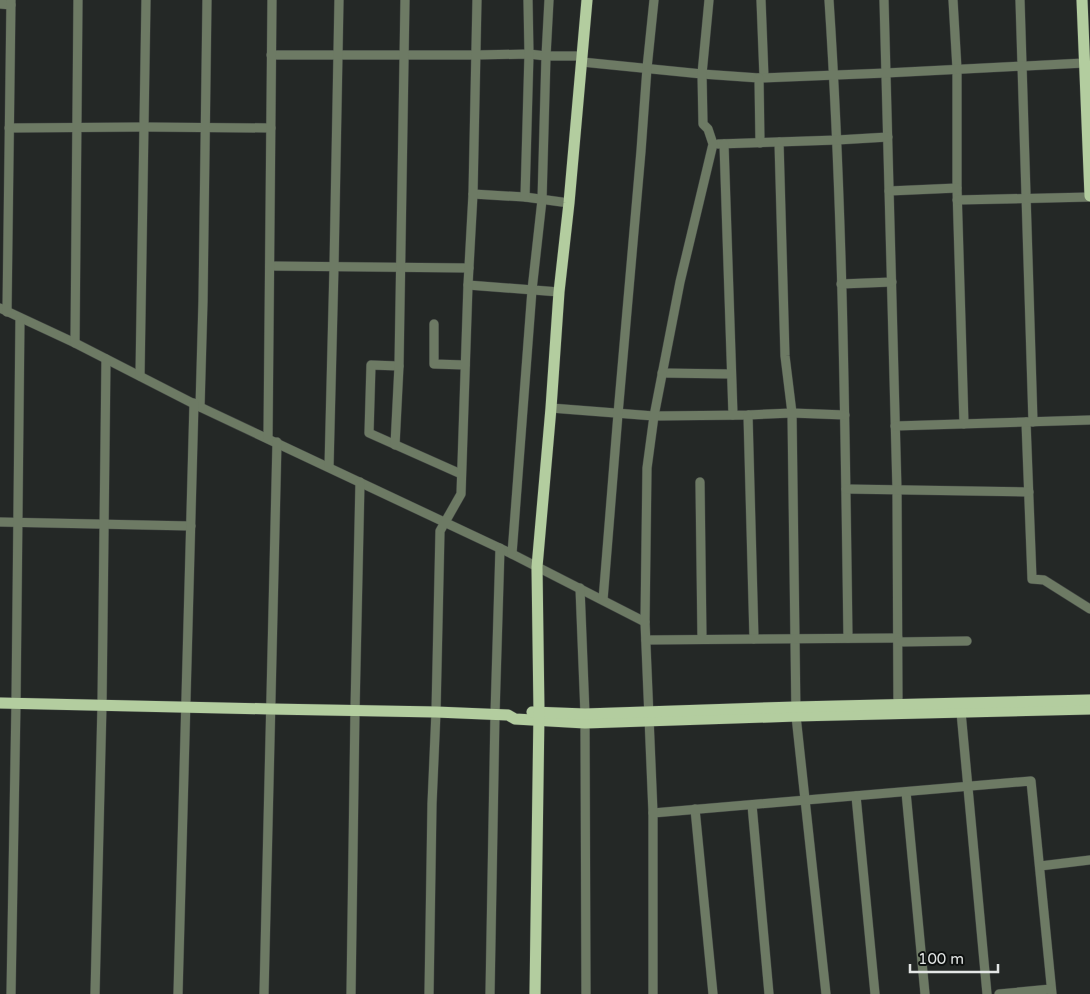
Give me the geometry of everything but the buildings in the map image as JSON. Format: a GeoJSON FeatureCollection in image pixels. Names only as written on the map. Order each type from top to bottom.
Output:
{"type":"FeatureCollection","features":[{"type":"Feature","properties":{"kind":"main road"},"geometry":{"type":"LineString","coordinates":[[535,994],[538,716],[537,567],[559,292],[587,0]]}},
{"type":"Feature","properties":{"kind":"main road"},"geometry":{"type":"LineString","coordinates":[[1082,0],[1090,196]]}},
{"type":"Feature","properties":{"kind":"main road"},"geometry":{"type":"LineString","coordinates":[[0,703],[508,715],[515,712],[538,716],[585,718],[796,711],[898,705],[1090,700]]}},
{"type":"Feature","properties":{"kind":"main road"},"geometry":{"type":"LineString","coordinates":[[796,711],[961,712],[1090,709]]}},
{"type":"Feature","properties":{"kind":"street"},"geometry":{"type":"LineString","coordinates":[[75,344],[78,0]]}},
{"type":"Feature","properties":{"kind":"street"},"geometry":{"type":"LineString","coordinates":[[140,376],[146,0]]}},
{"type":"Feature","properties":{"kind":"street"},"geometry":{"type":"LineString","coordinates":[[178,994],[191,526],[203,302],[208,0]]}},
{"type":"Feature","properties":{"kind":"street"},"geometry":{"type":"LineString","coordinates":[[268,438],[272,0]]}},
{"type":"Feature","properties":{"kind":"street"},"geometry":{"type":"LineString","coordinates":[[329,467],[339,0]]}},
{"type":"Feature","properties":{"kind":"street"},"geometry":{"type":"LineString","coordinates":[[395,445],[399,366],[405,0]]}},
{"type":"Feature","properties":{"kind":"street"},"geometry":{"type":"LineString","coordinates":[[429,994],[432,804],[440,531],[461,494],[477,0]]}},
{"type":"Feature","properties":{"kind":"street"},"geometry":{"type":"LineString","coordinates":[[525,197],[529,54],[528,0]]}},
{"type":"Feature","properties":{"kind":"street"},"geometry":{"type":"LineString","coordinates":[[512,554],[532,290],[542,200],[549,0]]}},
{"type":"Feature","properties":{"kind":"street"},"geometry":{"type":"LineString","coordinates":[[603,600],[654,0]]}},
{"type":"Feature","properties":{"kind":"street"},"geometry":{"type":"LineString","coordinates":[[652,994],[653,813],[645,622],[647,468],[654,416],[680,282],[713,144],[708,129],[704,124],[702,74],[709,0]]}},
{"type":"Feature","properties":{"kind":"street"},"geometry":{"type":"LineString","coordinates":[[760,143],[762,0]]}},
{"type":"Feature","properties":{"kind":"street"},"geometry":{"type":"LineString","coordinates":[[829,0],[837,140],[845,415],[848,638]]}},
{"type":"Feature","properties":{"kind":"street"},"geometry":{"type":"LineString","coordinates":[[884,0],[897,490],[898,705]]}},
{"type":"Feature","properties":{"kind":"street"},"geometry":{"type":"LineString","coordinates":[[953,0],[964,424]]}},
{"type":"Feature","properties":{"kind":"street"},"geometry":{"type":"LineString","coordinates":[[1020,0],[1026,199],[1029,492],[1032,580],[1044,580],[1090,609]]}},
{"type":"Feature","properties":{"kind":"street"},"geometry":{"type":"LineString","coordinates":[[0,4],[11,2],[3,310],[197,405],[500,548],[645,622]]}},
{"type":"Feature","properties":{"kind":"street"},"geometry":{"type":"LineString","coordinates":[[271,55],[529,54],[702,74],[761,78],[1084,63]]}},
{"type":"Feature","properties":{"kind":"street"},"geometry":{"type":"LineString","coordinates":[[9,128],[271,128]]}},
{"type":"Feature","properties":{"kind":"street"},"geometry":{"type":"LineString","coordinates":[[713,144],[888,137]]}},
{"type":"Feature","properties":{"kind":"street"},"geometry":{"type":"LineString","coordinates":[[779,142],[785,356],[792,412],[796,711],[826,994]]}},
{"type":"Feature","properties":{"kind":"street"},"geometry":{"type":"LineString","coordinates":[[724,144],[733,415]]}},
{"type":"Feature","properties":{"kind":"street"},"geometry":{"type":"LineString","coordinates":[[889,191],[957,188]]}},
{"type":"Feature","properties":{"kind":"street"},"geometry":{"type":"LineString","coordinates":[[472,194],[525,197],[569,203]]}},
{"type":"Feature","properties":{"kind":"street"},"geometry":{"type":"LineString","coordinates":[[957,200],[1090,196]]}},
{"type":"Feature","properties":{"kind":"street"},"geometry":{"type":"LineString","coordinates":[[270,266],[469,268]]}},
{"type":"Feature","properties":{"kind":"street"},"geometry":{"type":"LineString","coordinates":[[841,284],[892,282]]}},
{"type":"Feature","properties":{"kind":"street"},"geometry":{"type":"LineString","coordinates":[[468,285],[559,292]]}},
{"type":"Feature","properties":{"kind":"street"},"geometry":{"type":"LineString","coordinates":[[10,994],[16,703],[20,318]]}},
{"type":"Feature","properties":{"kind":"street"},"geometry":{"type":"LineString","coordinates":[[434,324],[434,364],[465,365]]}},
{"type":"Feature","properties":{"kind":"street"},"geometry":{"type":"LineString","coordinates":[[95,994],[102,705],[106,359]]}},
{"type":"Feature","properties":{"kind":"street"},"geometry":{"type":"LineString","coordinates":[[399,366],[371,365],[369,433],[461,474]]}},
{"type":"Feature","properties":{"kind":"street"},"geometry":{"type":"LineString","coordinates":[[662,373],[731,374]]}},
{"type":"Feature","properties":{"kind":"street"},"geometry":{"type":"LineString","coordinates":[[551,408],[654,416],[748,415],[792,412],[845,415]]}},
{"type":"Feature","properties":{"kind":"street"},"geometry":{"type":"LineString","coordinates":[[748,415],[754,639]]}},
{"type":"Feature","properties":{"kind":"street"},"geometry":{"type":"LineString","coordinates":[[895,426],[1090,420]]}},
{"type":"Feature","properties":{"kind":"street"},"geometry":{"type":"LineString","coordinates":[[264,994],[277,442]]}},
{"type":"Feature","properties":{"kind":"street"},"geometry":{"type":"LineString","coordinates":[[351,994],[360,482]]}},
{"type":"Feature","properties":{"kind":"street"},"geometry":{"type":"LineString","coordinates":[[700,482],[702,639]]}},
{"type":"Feature","properties":{"kind":"street"},"geometry":{"type":"LineString","coordinates":[[846,489],[1029,492]]}},
{"type":"Feature","properties":{"kind":"street"},"geometry":{"type":"LineString","coordinates":[[0,522],[191,526]]}},
{"type":"Feature","properties":{"kind":"street"},"geometry":{"type":"LineString","coordinates":[[490,994],[500,548]]}},
{"type":"Feature","properties":{"kind":"street"},"geometry":{"type":"LineString","coordinates":[[580,588],[585,718],[586,994]]}},
{"type":"Feature","properties":{"kind":"street"},"geometry":{"type":"LineString","coordinates":[[646,640],[848,638],[967,641]]}},
{"type":"Feature","properties":{"kind":"street"},"geometry":{"type":"LineString","coordinates":[[961,712],[987,994]]}},
{"type":"Feature","properties":{"kind":"street"},"geometry":{"type":"LineString","coordinates":[[653,813],[1032,781],[1052,992],[999,994]]}},
{"type":"Feature","properties":{"kind":"street"},"geometry":{"type":"LineString","coordinates":[[906,792],[926,994]]}},
{"type":"Feature","properties":{"kind":"street"},"geometry":{"type":"LineString","coordinates":[[856,796],[875,994]]}},
{"type":"Feature","properties":{"kind":"street"},"geometry":{"type":"LineString","coordinates":[[752,805],[769,994]]}},
{"type":"Feature","properties":{"kind":"street"},"geometry":{"type":"LineString","coordinates":[[695,809],[712,994]]}},
{"type":"Feature","properties":{"kind":"street"},"geometry":{"type":"LineString","coordinates":[[1040,866],[1090,860]]}}]}
